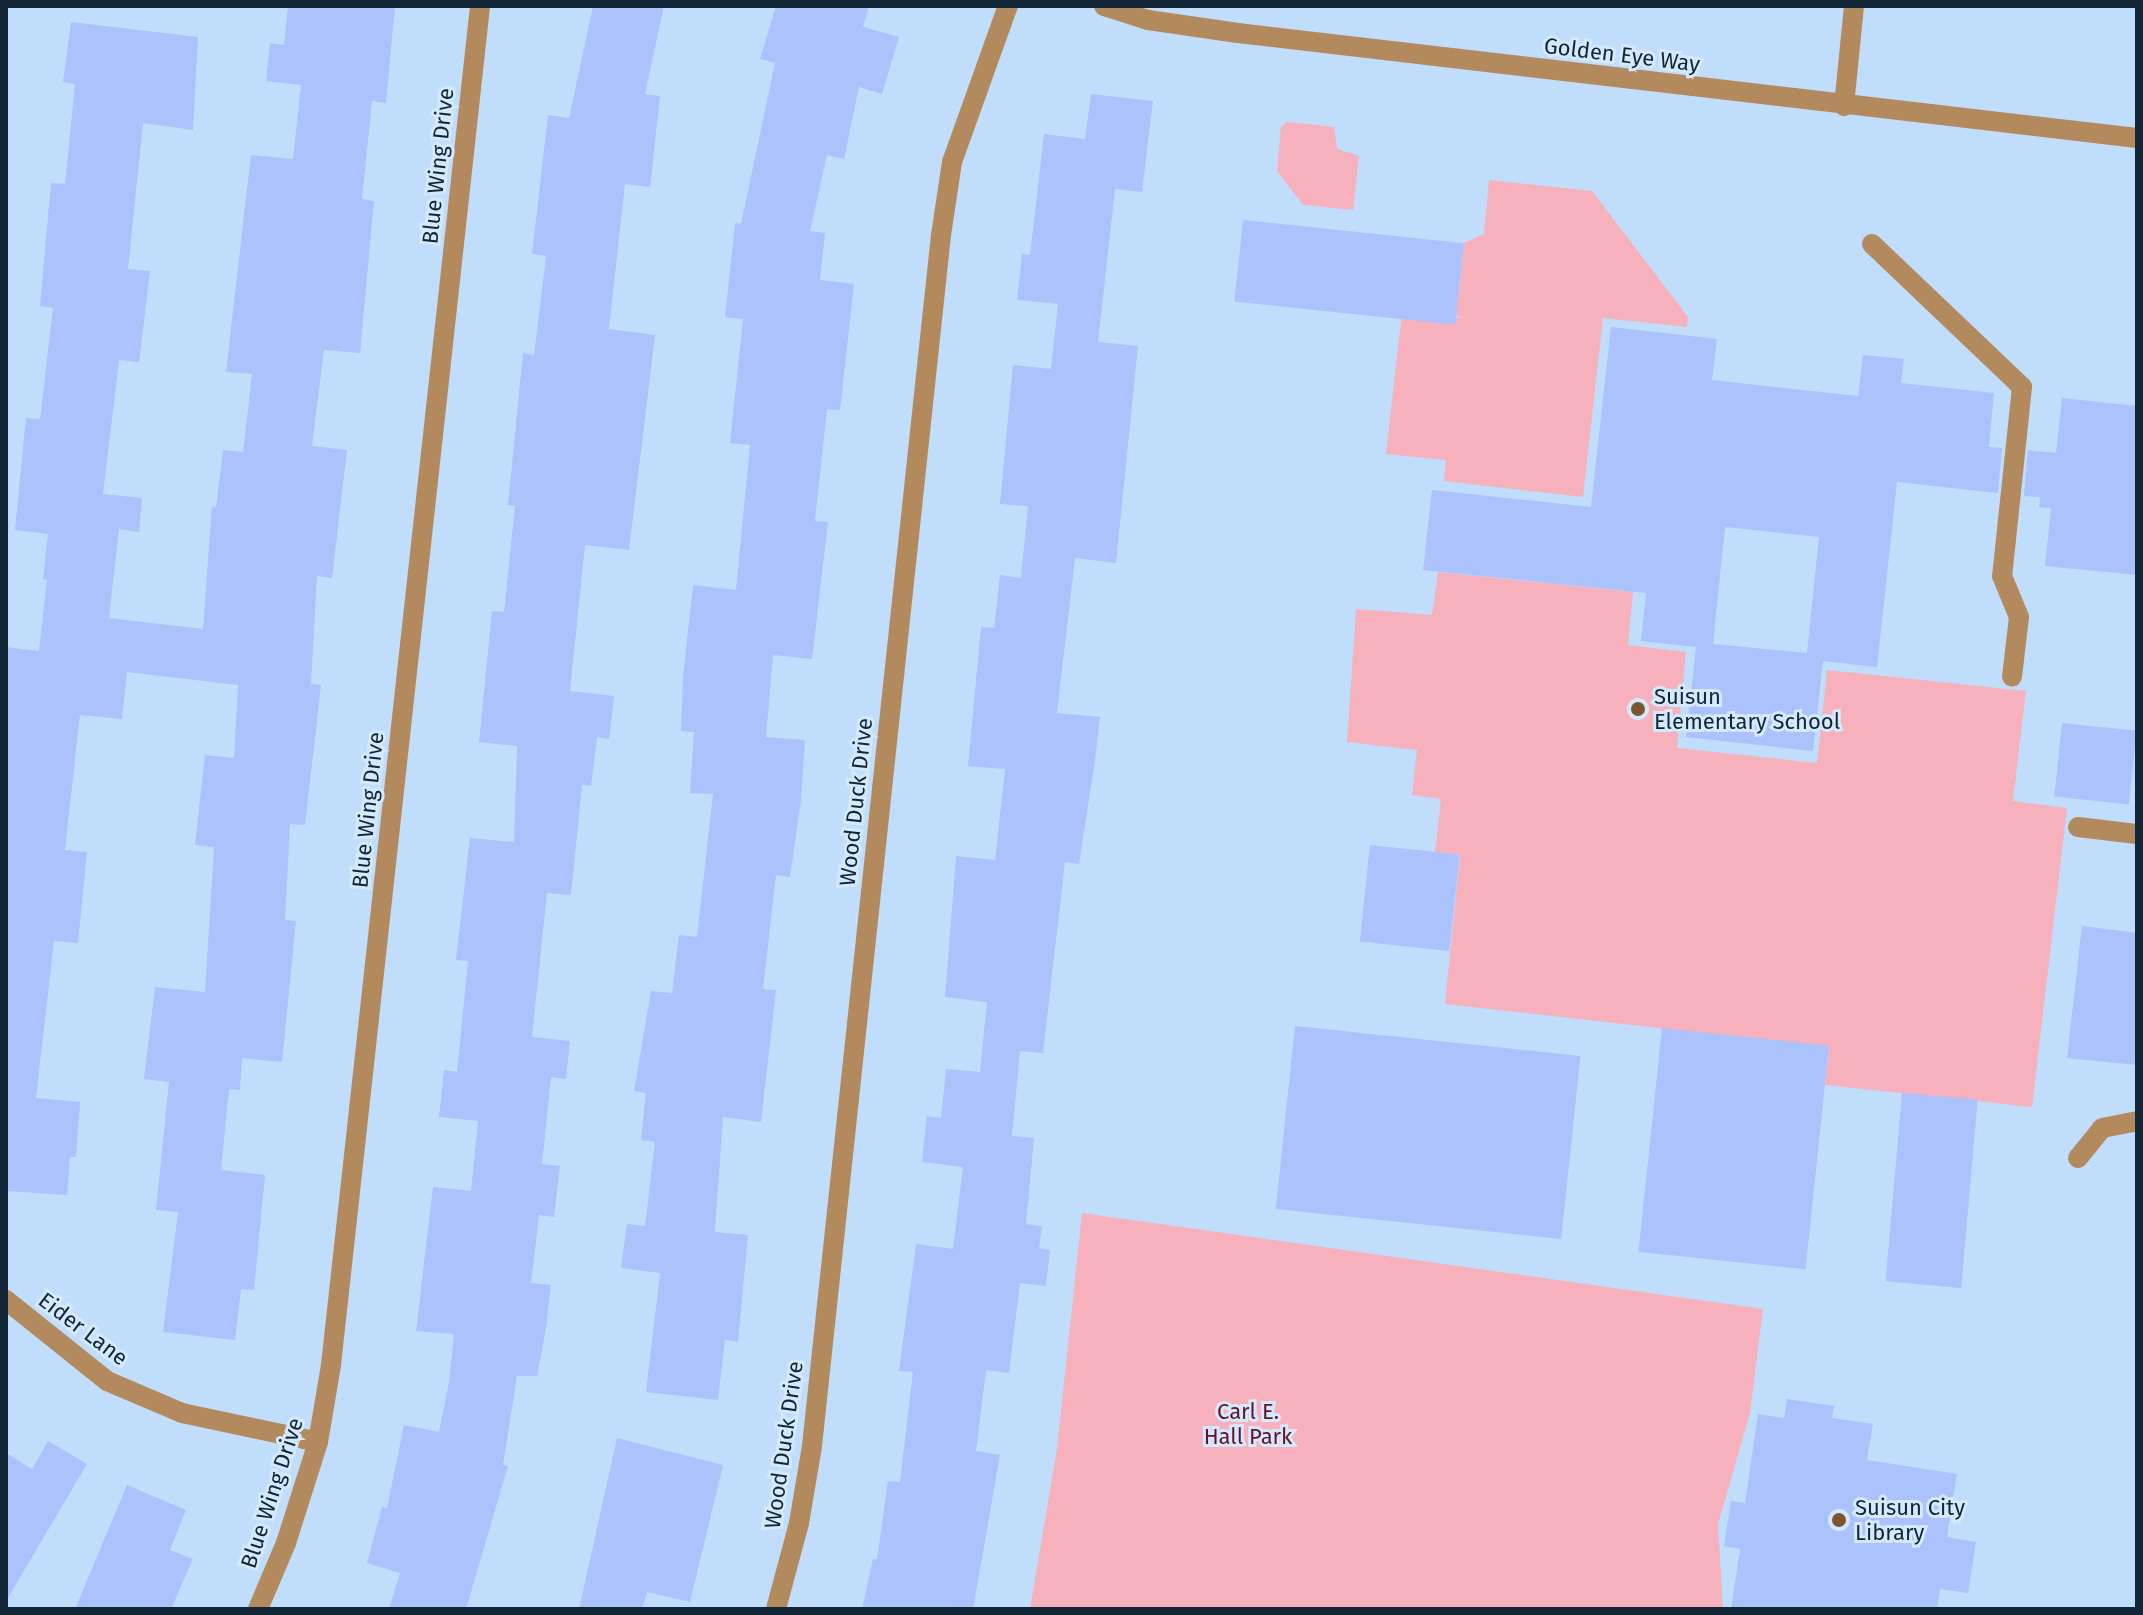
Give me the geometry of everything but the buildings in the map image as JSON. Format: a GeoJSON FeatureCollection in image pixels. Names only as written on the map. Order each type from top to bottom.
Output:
{"type":"FeatureCollection","features":[{"type":"Feature","properties":{"kind":"street","name":"Blue Wing Drive"},"geometry":{"type":"LineString","coordinates":[[258,1609],[286,1543],[318,1442],[336,1318],[480,6]]}},
{"type":"Feature","properties":{"kind":"street","name":"Wood Duck Drive"},"geometry":{"type":"LineString","coordinates":[[776,1609],[799,1523],[812,1446],[943,220],[952,162],[1008,6]]}},
{"type":"Feature","properties":{"kind":"street","name":"Golden Eye Way"},"geometry":{"type":"LineString","coordinates":[[1104,6],[1148,20],[1238,33],[2137,138]]}},
{"type":"Feature","properties":{"kind":"street"},"geometry":{"type":"LineString","coordinates":[[1844,106],[1854,6]]}},
{"type":"Feature","properties":{"kind":"street"},"geometry":{"type":"LineString","coordinates":[[1872,244],[2022,387],[2002,576],[2019,617],[2012,677]]}},
{"type":"Feature","properties":{"kind":"street"},"geometry":{"type":"LineString","coordinates":[[2078,827],[2137,834]]}},
{"type":"Feature","properties":{"kind":"street"},"geometry":{"type":"LineString","coordinates":[[2078,1158],[2102,1128],[2137,1121]]}},
{"type":"Feature","properties":{"kind":"street","name":"Eider Lane"},"geometry":{"type":"LineString","coordinates":[[6,1300],[107,1381],[182,1413],[318,1442]]}},
{"type":"Feature","properties":{"kind":"green space"},"geometry":{"type":"Polygon","coordinates":[[[1287,122],[1334,127],[1337,149],[1359,156],[1353,210],[1303,205],[1277,171],[1281,127],[1287,122]]]}},
{"type":"Feature","properties":{"kind":"green space"},"geometry":{"type":"Polygon","coordinates":[[[1489,180],[1592,191],[1688,317],[1687,327],[1603,318],[1583,497],[1444,481],[1446,460],[1386,454],[1402,312],[1463,318],[1456,315],[1464,243],[1484,234],[1489,180]]]}},
{"type":"Feature","properties":{"kind":"green space"},"geometry":{"type":"Polygon","coordinates":[[[1438,572],[1633,592],[1628,645],[1686,652],[1677,748],[1817,763],[1827,670],[2026,691],[2013,801],[2067,808],[2032,1107],[1825,1085],[1829,1047],[1445,1004],[1460,855],[1435,852],[1441,799],[1412,795],[1417,750],[1347,742],[1356,609],[1432,615],[1438,572]]]}},
{"type":"Feature","properties":{"kind":"green space","name":"Carl E. Hall Park"},"geometry":{"type":"Polygon","coordinates":[[[1082,1213],[1763,1309],[1750,1413],[1718,1524],[1723,1609],[1030,1609],[1057,1449],[1082,1213]]]}},
{"type":"Feature","properties":{"kind":"place","name":"Suisun Elementary School"},"geometry":{"type":"Point","coordinates":[1638,709]}},
{"type":"Feature","properties":{"kind":"place","name":"Suisun City Library"},"geometry":{"type":"Point","coordinates":[1839,1520]}}]}
